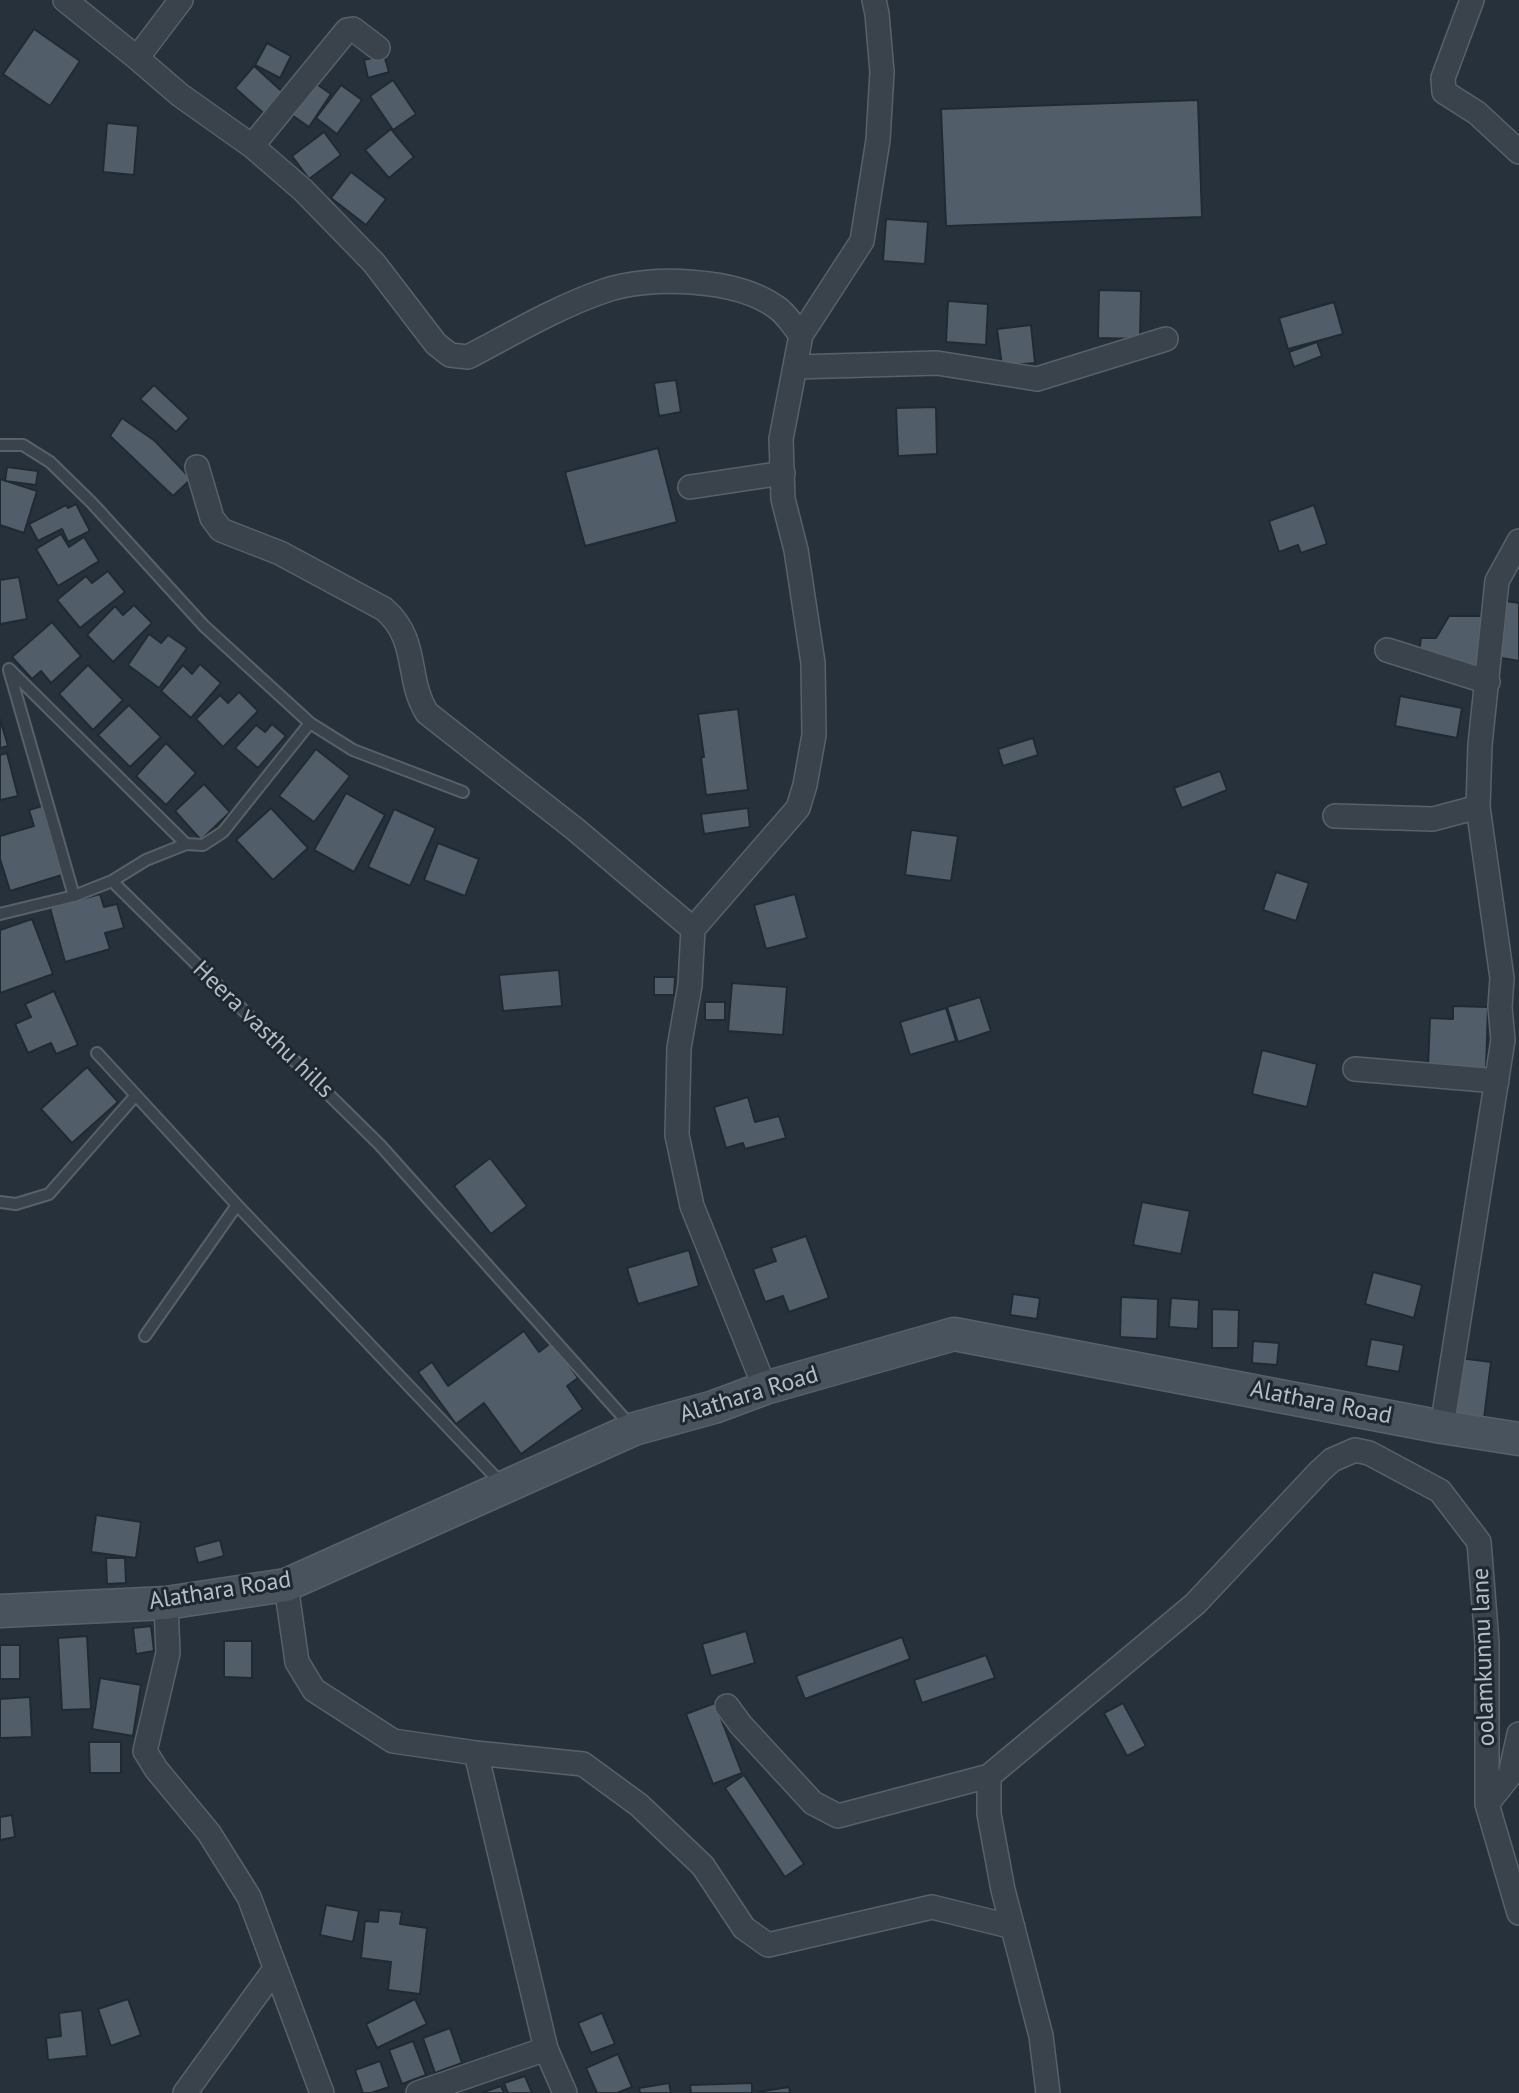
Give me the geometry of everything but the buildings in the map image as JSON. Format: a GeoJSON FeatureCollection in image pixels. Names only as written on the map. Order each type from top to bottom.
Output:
{"type":"FeatureCollection","features":[{"type":"Feature","properties":{"kind":"street"},"geometry":{"type":"LineString","coordinates":[[65,0],[180,95],[252,146],[303,190],[374,263],[436,344],[450,355],[468,357],[605,290],[666,281],[709,283],[749,293],[777,307],[801,335]]}},
{"type":"Feature","properties":{"kind":"street"},"geometry":{"type":"LineString","coordinates":[[138,58],[181,0]]}},
{"type":"Feature","properties":{"kind":"street"},"geometry":{"type":"LineString","coordinates":[[765,1388],[692,1206],[677,1135],[679,1048],[690,985],[693,929],[798,808],[805,785],[814,735],[813,663],[796,551],[783,499],[781,439],[801,335],[862,241],[878,140],[882,72],[874,0]]}},
{"type":"Feature","properties":{"kind":"street"},"geometry":{"type":"LineString","coordinates":[[1472,0],[1443,78],[1444,92],[1477,113],[1519,152]]}},
{"type":"Feature","properties":{"kind":"street"},"geometry":{"type":"LineString","coordinates":[[252,146],[347,30],[353,29],[379,48]]}},
{"type":"Feature","properties":{"kind":"street"},"geometry":{"type":"LineString","coordinates":[[795,367],[937,363],[1037,379],[1166,339]]}},
{"type":"Feature","properties":{"kind":"street"},"geometry":{"type":"LineString","coordinates":[[197,467],[212,517],[220,530],[280,553],[394,617],[404,632],[413,660],[416,690],[427,713],[575,829],[693,929]]}},
{"type":"Feature","properties":{"kind":"street"},"geometry":{"type":"LineString","coordinates":[[690,487],[783,473]]}},
{"type":"Feature","properties":{"kind":"street"},"geometry":{"type":"LineString","coordinates":[[1442,1427],[1503,1040],[1500,1007],[1502,978],[1478,807],[1480,746],[1497,581],[1519,541]]}},
{"type":"Feature","properties":{"kind":"street"},"geometry":{"type":"LineString","coordinates":[[1387,650],[1488,682]]}},
{"type":"Feature","properties":{"kind":"street"},"geometry":{"type":"LineString","coordinates":[[1335,816],[1433,819],[1478,807]]}},
{"type":"Feature","properties":{"kind":"street"},"geometry":{"type":"LineString","coordinates":[[1355,1069],[1497,1081]]}},
{"type":"Feature","properties":{"kind":"street","name":"Alathara Road"},"geometry":{"type":"LineString","coordinates":[[0,1611],[166,1603],[286,1585],[634,1429],[954,1334],[1442,1427],[1519,1439]]}},
{"type":"Feature","properties":{"kind":"street","name":"oolamkunnu lane"},"geometry":{"type":"LineString","coordinates":[[989,1776],[1195,1604],[1320,1471],[1343,1454],[1355,1450],[1369,1453],[1440,1491],[1479,1542],[1487,1643],[1487,1804],[1519,1913]]}},
{"type":"Feature","properties":{"kind":"street"},"geometry":{"type":"LineString","coordinates":[[286,1585],[297,1662],[314,1690],[394,1741],[583,1764],[639,1805],[703,1866],[744,1928],[768,1945],[932,1907],[1013,1927]]}},
{"type":"Feature","properties":{"kind":"street"},"geometry":{"type":"LineString","coordinates":[[166,1603],[168,1653],[145,1751],[156,1769],[209,1833],[249,1897],[322,2093]]}},
{"type":"Feature","properties":{"kind":"street"},"geometry":{"type":"LineString","coordinates":[[727,1706],[741,1725],[813,1803],[838,1816],[989,1776],[989,1814],[1013,1927],[1041,2036],[1048,2093]]}},
{"type":"Feature","properties":{"kind":"street"},"geometry":{"type":"LineString","coordinates":[[1487,1804],[1510,1775],[1519,1734]]}},
{"type":"Feature","properties":{"kind":"street"},"geometry":{"type":"LineString","coordinates":[[477,1753],[546,2049],[565,2093]]}},
{"type":"Feature","properties":{"kind":"street"},"geometry":{"type":"LineString","coordinates":[[186,2093],[275,1969]]}},
{"type":"Feature","properties":{"kind":"street"},"geometry":{"type":"LineString","coordinates":[[418,2093],[546,2049]]}},
{"type":"Feature","properties":{"kind":"lane"},"geometry":{"type":"LineString","coordinates":[[0,445],[23,445],[50,462],[92,503],[204,626],[310,723],[354,750],[463,792]]}},
{"type":"Feature","properties":{"kind":"lane"},"geometry":{"type":"LineString","coordinates":[[74,896],[9,668],[186,844]]}},
{"type":"Feature","properties":{"kind":"lane"},"geometry":{"type":"LineString","coordinates":[[0,914],[74,896],[111,881],[146,860],[186,844],[203,845],[223,832],[310,723]]}},
{"type":"Feature","properties":{"kind":"lane","name":"Heera vasthu hills"},"geometry":{"type":"LineString","coordinates":[[111,881],[380,1144],[634,1429]]}},
{"type":"Feature","properties":{"kind":"lane"},"geometry":{"type":"LineString","coordinates":[[97,1053],[504,1486]]}},
{"type":"Feature","properties":{"kind":"lane"},"geometry":{"type":"LineString","coordinates":[[0,1202],[16,1204],[49,1194],[136,1096]]}},
{"type":"Feature","properties":{"kind":"lane"},"geometry":{"type":"LineString","coordinates":[[145,1336],[237,1205]]}}]}
